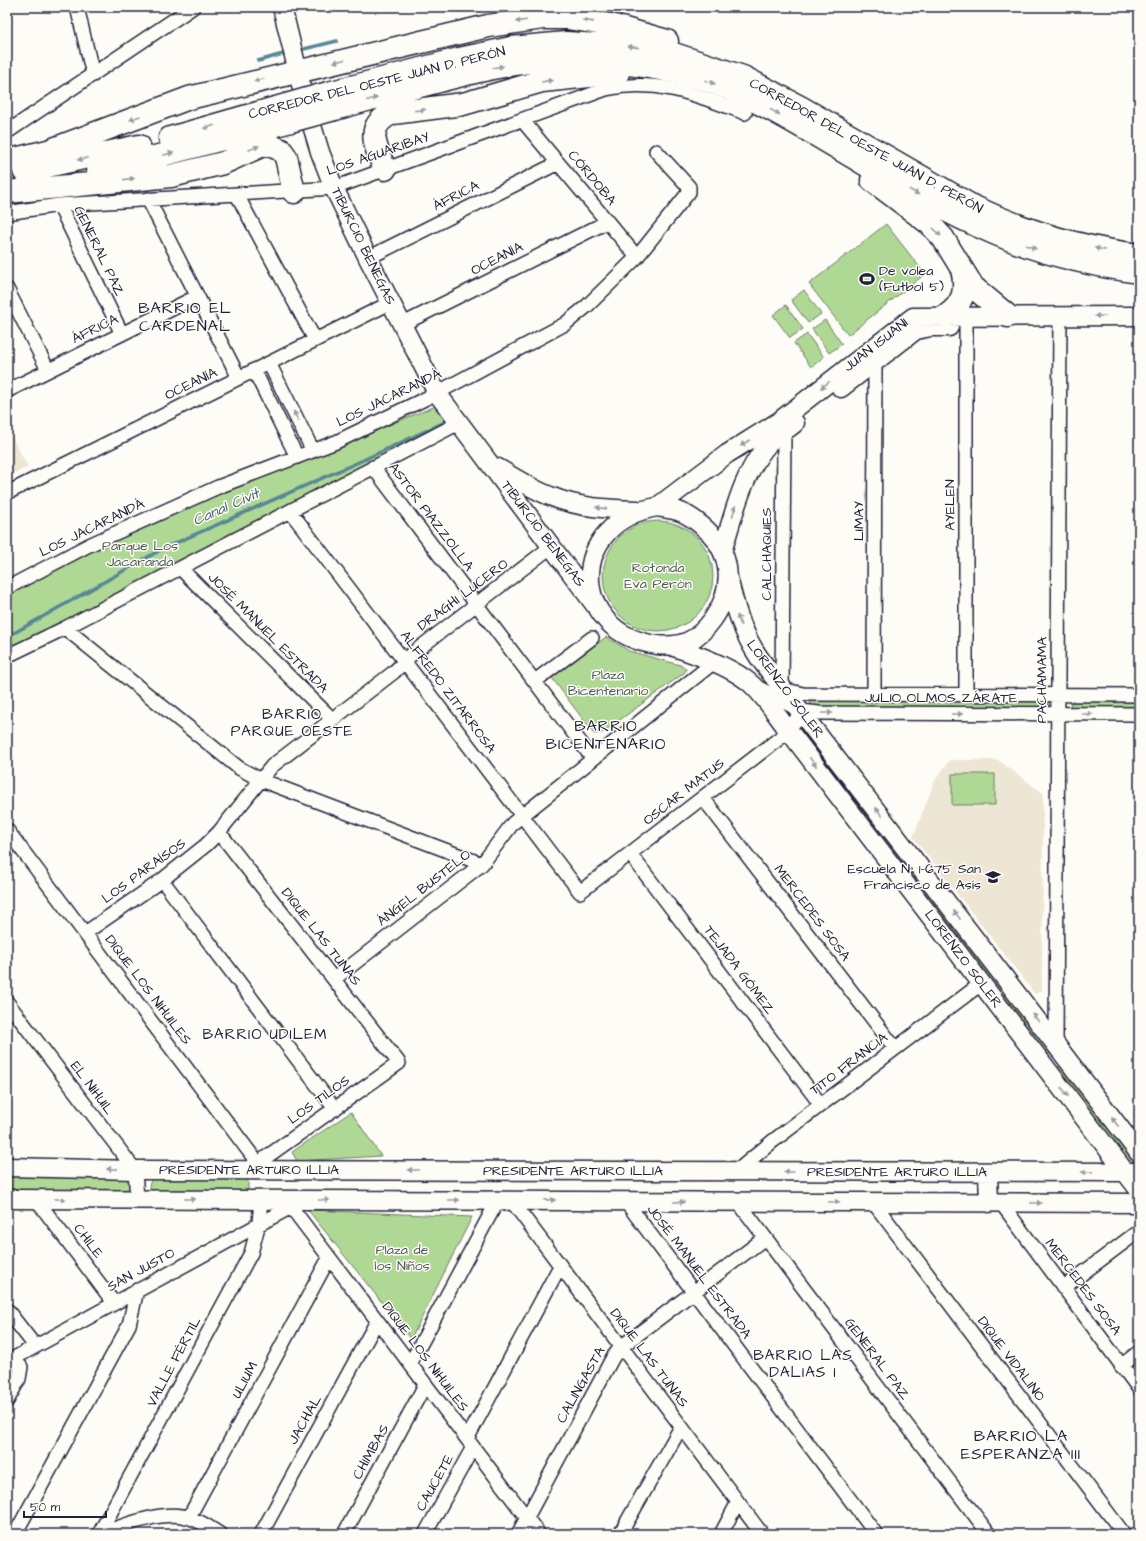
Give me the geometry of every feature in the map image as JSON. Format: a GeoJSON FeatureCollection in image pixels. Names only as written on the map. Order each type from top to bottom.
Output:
{"type":"FeatureCollection","features":[{"type":"Feature","properties":{"kind":"highway"},"geometry":{"type":"LineString","coordinates":[[7,161],[48,150],[189,98],[488,26],[536,19],[567,18],[611,25],[642,33],[675,44],[743,77]]}},
{"type":"Feature","properties":{"kind":"highway","name":"CORREDOR DEL OESTE JUAN D. PERÓN"},"geometry":{"type":"LineString","coordinates":[[7,192],[98,172],[331,101],[459,59],[510,48],[566,43],[647,48],[674,54],[743,77],[754,100]]}},
{"type":"Feature","properties":{"kind":"highway","name":"CORREDOR DEL OESTE JUAN D. PERÓN"},"geometry":{"type":"LineString","coordinates":[[331,101],[492,68],[531,62],[576,60],[643,65],[688,75],[799,115],[972,206],[998,218],[1069,243],[1139,255]]}},
{"type":"Feature","properties":{"kind":"highway"},"geometry":{"type":"LineString","coordinates":[[385,169],[378,153],[374,136],[376,124],[384,116],[393,113],[463,104],[542,82],[614,73],[688,75]]}},
{"type":"Feature","properties":{"kind":"highway","name":"CORREDOR DEL OESTE JUAN D. PERÓN"},"geometry":{"type":"LineString","coordinates":[[7,175],[289,113]]}},
{"type":"Feature","properties":{"kind":"highway","name":"CORREDOR DEL OESTE JUAN D. PERÓN"},"geometry":{"type":"LineString","coordinates":[[799,115],[820,138],[952,213],[994,234],[1038,250],[1082,262],[1139,272]]}},
{"type":"Feature","properties":{"kind":"highway"},"geometry":{"type":"LineString","coordinates":[[820,138],[897,201],[930,224],[943,238],[973,288],[1008,316]]}},
{"type":"Feature","properties":{"kind":"highway"},"geometry":{"type":"LineString","coordinates":[[7,192],[171,176],[223,163],[263,145],[276,148],[286,157],[294,192]]}},
{"type":"Feature","properties":{"kind":"highway"},"geometry":{"type":"LineString","coordinates":[[959,320],[958,305],[964,295],[965,283],[961,266]]}},
{"type":"Feature","properties":{"kind":"street"},"geometry":{"type":"LineString","coordinates":[[76,7],[93,75]]}},
{"type":"Feature","properties":{"kind":"street","name":"TIBURCIO BENEGAS"},"geometry":{"type":"LineString","coordinates":[[282,7],[297,71],[316,138],[334,188],[390,303],[437,393],[595,604]]}},
{"type":"Feature","properties":{"kind":"street"},"geometry":{"type":"LineString","coordinates":[[7,132],[93,75],[185,9]]}},
{"type":"Feature","properties":{"kind":"street","name":"LOS AGUARIBAY"},"geometry":{"type":"LineString","coordinates":[[7,213],[58,205],[294,192],[334,188],[606,89],[624,85],[643,84],[754,100]]}},
{"type":"Feature","properties":{"kind":"street","name":"CÓRDOBA"},"geometry":{"type":"LineString","coordinates":[[522,120],[637,257]]}},
{"type":"Feature","properties":{"kind":"street","name":"LOS JACARANDÁ"},"geometry":{"type":"LineString","coordinates":[[7,588],[89,545],[218,487],[313,451],[437,393],[565,324],[587,306],[637,257],[689,192],[689,186],[656,151]]}},
{"type":"Feature","properties":{"kind":"street","name":"ÁFRICA"},"geometry":{"type":"LineString","coordinates":[[368,258],[558,163]]}},
{"type":"Feature","properties":{"kind":"street"},"geometry":{"type":"LineString","coordinates":[[237,194],[315,340]]}},
{"type":"Feature","properties":{"kind":"street"},"geometry":{"type":"LineString","coordinates":[[148,199],[196,297],[239,378]]}},
{"type":"Feature","properties":{"kind":"street","name":"GENERAL PAZ"},"geometry":{"type":"LineString","coordinates":[[58,205],[122,334]]}},
{"type":"Feature","properties":{"kind":"street","name":"OCEANÍA"},"geometry":{"type":"LineString","coordinates":[[402,325],[608,222]]}},
{"type":"Feature","properties":{"kind":"street"},"geometry":{"type":"LineString","coordinates":[[7,289],[48,370]]}},
{"type":"Feature","properties":{"kind":"street","name":"ÁFRICA"},"geometry":{"type":"LineString","coordinates":[[7,390],[196,297]]}},
{"type":"Feature","properties":{"kind":"street","name":"OCEANÍA"},"geometry":{"type":"LineString","coordinates":[[7,493],[390,303]]}},
{"type":"Feature","properties":{"kind":"street"},"geometry":{"type":"LineString","coordinates":[[1008,316],[1027,328]]}},
{"type":"Feature","properties":{"kind":"street","name":"JUAN ISUANI"},"geometry":{"type":"LineString","coordinates":[[872,356],[916,330],[959,320],[1008,316],[1060,322],[1139,328]]}},
{"type":"Feature","properties":{"kind":"street","name":"JUAN ISUANI"},"geometry":{"type":"LineString","coordinates":[[649,508],[727,454],[781,427],[872,356],[913,317],[959,320],[1027,328],[1060,322],[1139,316]]}},
{"type":"Feature","properties":{"kind":"street","name":"AYELEN"},"geometry":{"type":"LineString","coordinates":[[959,320],[966,695]]}},
{"type":"Feature","properties":{"kind":"street","name":"PACHAMAMA"},"geometry":{"type":"LineString","coordinates":[[1059,1048],[1058,696],[1060,322]]}},
{"type":"Feature","properties":{"kind":"street","name":"LIMAY"},"geometry":{"type":"LineString","coordinates":[[872,356],[874,694]]}},
{"type":"Feature","properties":{"kind":"street"},"geometry":{"type":"LineString","coordinates":[[269,363],[313,451]]}},
{"type":"Feature","properties":{"kind":"street"},"geometry":{"type":"LineString","coordinates":[[254,370],[296,457]]}},
{"type":"Feature","properties":{"kind":"street"},"geometry":{"type":"LineString","coordinates":[[7,656],[65,628],[290,512],[373,467],[454,417]]}},
{"type":"Feature","properties":{"kind":"street","name":"JUAN ISUANI"},"geometry":{"type":"LineString","coordinates":[[723,549],[740,492],[749,473],[781,427]]}},
{"type":"Feature","properties":{"kind":"street","name":"CALCHAQUIES"},"geometry":{"type":"LineString","coordinates":[[781,427],[782,688]]}},
{"type":"Feature","properties":{"kind":"street","name":"TIBURCIO BENEGAS"},"geometry":{"type":"LineString","coordinates":[[491,464],[549,496],[574,504],[609,509],[649,508]]}},
{"type":"Feature","properties":{"kind":"street","name":"ASTOR PIAZZOLLA"},"geometry":{"type":"LineString","coordinates":[[373,467],[593,758]]}},
{"type":"Feature","properties":{"kind":"street"},"geometry":{"type":"LineString","coordinates":[[649,508],[678,511],[694,519],[712,533],[723,549],[727,562],[728,577],[722,600],[712,620],[701,633],[689,641],[674,647],[650,644],[628,637],[618,632],[609,623],[595,604],[590,582],[590,569],[596,547],[610,528],[619,520],[649,508]]}},
{"type":"Feature","properties":{"kind":"street","name":"ALFREDO ZITARROSA"},"geometry":{"type":"LineString","coordinates":[[290,512],[580,892]]}},
{"type":"Feature","properties":{"kind":"street","name":"DRAGHI LUCERO"},"geometry":{"type":"LineString","coordinates":[[219,832],[272,766],[394,672],[404,661],[552,546]]}},
{"type":"Feature","properties":{"kind":"street","name":"JOSÉ MANUEL ESTRADA"},"geometry":{"type":"LineString","coordinates":[[181,568],[332,719]]}},
{"type":"Feature","properties":{"kind":"street","name":"LORENZO SOLER"},"geometry":{"type":"LineString","coordinates":[[728,577],[737,614],[745,634],[782,688],[802,711],[1139,1153]]}},
{"type":"Feature","properties":{"kind":"street"},"geometry":{"type":"LineString","coordinates":[[65,628],[239,768],[261,780],[482,864]]}},
{"type":"Feature","properties":{"kind":"street"},"geometry":{"type":"LineString","coordinates":[[535,681],[592,638]]}},
{"type":"Feature","properties":{"kind":"street","name":"LORENZO SOLER"},"geometry":{"type":"LineString","coordinates":[[674,647],[713,662],[738,675],[751,684],[789,731],[1047,1068],[1132,1172],[1139,1190]]}},
{"type":"Feature","properties":{"kind":"street","name":"ÁNGEL BUSTELO"},"geometry":{"type":"LineString","coordinates":[[334,979],[482,864],[513,823],[522,815],[713,662]]}},
{"type":"Feature","properties":{"kind":"street","name":"JULIO OLMOS ZÁRATE"},"geometry":{"type":"LineString","coordinates":[[751,684],[802,711],[819,713],[1139,714]]}},
{"type":"Feature","properties":{"kind":"street","name":"JULIO OLMOS ZÁRATE"},"geometry":{"type":"LineString","coordinates":[[782,688],[803,694],[1058,696],[1139,695]]}},
{"type":"Feature","properties":{"kind":"street","name":"OSCAR MATUS"},"geometry":{"type":"LineString","coordinates":[[580,892],[631,855],[789,731],[802,711]]}},
{"type":"Feature","properties":{"kind":"street","name":"MERCEDES SOSA"},"geometry":{"type":"LineString","coordinates":[[703,798],[895,1048]]}},
{"type":"Feature","properties":{"kind":"street","name":"DIQUE LOS NIHUILES"},"geometry":{"type":"LineString","coordinates":[[7,830],[261,1167]]}},
{"type":"Feature","properties":{"kind":"street","name":"LOS PARAÍSOS"},"geometry":{"type":"LineString","coordinates":[[85,933],[162,880],[206,845],[219,832]]}},
{"type":"Feature","properties":{"kind":"street","name":"DIQUE LAS TUNAS"},"geometry":{"type":"LineString","coordinates":[[219,832],[399,1063]]}},
{"type":"Feature","properties":{"kind":"street","name":"TEJADA GÓMEZ"},"geometry":{"type":"LineString","coordinates":[[631,855],[821,1105]]}},
{"type":"Feature","properties":{"kind":"street"},"geometry":{"type":"LineString","coordinates":[[162,880],[335,1108]]}},
{"type":"Feature","properties":{"kind":"street","name":"TITO FRANCIA"},"geometry":{"type":"LineString","coordinates":[[737,1171],[895,1048],[982,983]]}},
{"type":"Feature","properties":{"kind":"street","name":"EL NIHUIL"},"geometry":{"type":"LineString","coordinates":[[7,1002],[135,1170]]}},
{"type":"Feature","properties":{"kind":"street"},"geometry":{"type":"LineString","coordinates":[[1047,1068],[1059,1048]]}},
{"type":"Feature","properties":{"kind":"street","name":"LOS TILOS"},"geometry":{"type":"LineString","coordinates":[[261,1167],[335,1108],[399,1063]]}},
{"type":"Feature","properties":{"kind":"street","name":"PRESIDENTE ARTURO ILLIA"},"geometry":{"type":"LineString","coordinates":[[9,1165],[135,1170],[261,1167],[373,1170],[1132,1172]]}},
{"type":"Feature","properties":{"kind":"street"},"geometry":{"type":"LineString","coordinates":[[135,1170],[137,1199]]}},
{"type":"Feature","properties":{"kind":"street"},"geometry":{"type":"LineString","coordinates":[[373,1170],[374,1200]]}},
{"type":"Feature","properties":{"kind":"street"},"geometry":{"type":"LineString","coordinates":[[988,1172],[995,1203]]}},
{"type":"Feature","properties":{"kind":"street","name":"CHILE"},"geometry":{"type":"LineString","coordinates":[[36,1198],[114,1303]]}},
{"type":"Feature","properties":{"kind":"street","name":"PRESIDENTE ARTURO ILLIA"},"geometry":{"type":"LineString","coordinates":[[7,1199],[261,1199],[288,1203],[374,1200],[505,1200],[739,1203],[1139,1203]]}},
{"type":"Feature","properties":{"kind":"street","name":"VALLE FÉRTIL"},"geometry":{"type":"LineString","coordinates":[[100,1534],[251,1253],[259,1223],[261,1199]]}},
{"type":"Feature","properties":{"kind":"street"},"geometry":{"type":"LineString","coordinates":[[410,1364],[505,1200]]}},
{"type":"Feature","properties":{"kind":"street","name":"DIQUE LAS TUNAS"},"geometry":{"type":"LineString","coordinates":[[505,1200],[560,1266],[762,1534]]}},
{"type":"Feature","properties":{"kind":"street","name":"JOSÉ MANUEL ESTRADA"},"geometry":{"type":"LineString","coordinates":[[626,1202],[876,1534]]}},
{"type":"Feature","properties":{"kind":"street","name":"DIQUE VIDALINO"},"geometry":{"type":"LineString","coordinates":[[873,1202],[1124,1534]]}},
{"type":"Feature","properties":{"kind":"street","name":"DIQUE LOS NIHUILES"},"geometry":{"type":"LineString","coordinates":[[288,1203],[539,1534]]}},
{"type":"Feature","properties":{"kind":"street","name":"SAN JUSTO"},"geometry":{"type":"LineString","coordinates":[[10,1360],[259,1223],[288,1203]]}},
{"type":"Feature","properties":{"kind":"street","name":"GENERAL PAZ"},"geometry":{"type":"LineString","coordinates":[[739,1203],[989,1534]]}},
{"type":"Feature","properties":{"kind":"street","name":"MERCEDES SOSA"},"geometry":{"type":"LineString","coordinates":[[995,1203],[1063,1288],[1139,1390]]}},
{"type":"Feature","properties":{"kind":"street"},"geometry":{"type":"LineString","coordinates":[[1063,1288],[1139,1231]]}},
{"type":"Feature","properties":{"kind":"street","name":"CALINGASTA"},"geometry":{"type":"LineString","coordinates":[[518,1534],[613,1357],[621,1347],[765,1238]]}},
{"type":"Feature","properties":{"kind":"street","name":"ULIUM"},"geometry":{"type":"LineString","coordinates":[[189,1517],[329,1258]]}},
{"type":"Feature","properties":{"kind":"street","name":"CAUCETE"},"geometry":{"type":"LineString","coordinates":[[425,1534],[560,1266]]}},
{"type":"Feature","properties":{"kind":"street"},"geometry":{"type":"LineString","coordinates":[[15,1534],[129,1325],[137,1290]]}},
{"type":"Feature","properties":{"kind":"street"},"geometry":{"type":"LineString","coordinates":[[7,1310],[35,1346]]}},
{"type":"Feature","properties":{"kind":"street","name":"JACHAL"},"geometry":{"type":"LineString","coordinates":[[261,1534],[378,1322]]}},
{"type":"Feature","properties":{"kind":"street"},"geometry":{"type":"LineString","coordinates":[[1121,1366],[1139,1352]]}},
{"type":"Feature","properties":{"kind":"street"},"geometry":{"type":"LineString","coordinates":[[7,1401],[19,1379],[21,1367],[10,1360]]}},
{"type":"Feature","properties":{"kind":"street","name":"CHIMBAS"},"geometry":{"type":"LineString","coordinates":[[344,1534],[425,1384]]}},
{"type":"Feature","properties":{"kind":"street"},"geometry":{"type":"LineString","coordinates":[[620,1534],[681,1427]]}},
{"type":"Feature","properties":{"kind":"street"},"geometry":{"type":"LineString","coordinates":[[721,1534],[738,1502]]}},
{"type":"Feature","properties":{"kind":"street"},"geometry":{"type":"LineString","coordinates":[[100,1534],[148,1519],[175,1516],[189,1517],[220,1534]]}},
{"type":"Feature","properties":{"kind":"shaded area"},"geometry":{"type":"Polygon","coordinates":[[[7,428],[28,467],[7,477],[7,428]]]}},
{"type":"Feature","properties":{"kind":"shaded area","name":"Escuela N° 1-675 San Francisco de Asís"},"geometry":{"type":"Polygon","coordinates":[[[950,760],[998,760],[1043,793],[1042,990],[1035,994],[913,837],[935,780],[950,760]]]}},
{"type":"Feature","properties":{"kind":"green space","name":"De volea (Futbol 5)"},"geometry":{"type":"Polygon","coordinates":[[[886,224],[925,274],[848,335],[809,284],[886,224]]]}},
{"type":"Feature","properties":{"kind":"green space"},"geometry":{"type":"Polygon","coordinates":[[[804,290],[821,314],[808,323],[791,300],[804,290]]]}},
{"type":"Feature","properties":{"kind":"green space"},"geometry":{"type":"Polygon","coordinates":[[[786,305],[803,329],[790,338],[773,315],[786,305]]]}},
{"type":"Feature","properties":{"kind":"green space"},"geometry":{"type":"Polygon","coordinates":[[[825,320],[842,344],[829,353],[812,329],[825,320]]]}},
{"type":"Feature","properties":{"kind":"green space"},"geometry":{"type":"Polygon","coordinates":[[[807,334],[824,357],[811,367],[794,343],[807,334]]]}},
{"type":"Feature","properties":{"kind":"green space","name":"Parque Los Jacarandá"},"geometry":{"type":"Polygon","coordinates":[[[436,406],[446,419],[446,423],[196,555],[7,650],[7,593],[128,530],[436,406]]]}},
{"type":"Feature","properties":{"kind":"green space","name":"Rotonda Eva Perón"},"geometry":{"type":"Polygon","coordinates":[[[658,521],[679,525],[689,530],[697,537],[704,545],[709,555],[713,576],[709,597],[704,607],[697,615],[689,622],[679,627],[658,631],[637,627],[627,622],[619,615],[612,607],[607,597],[603,576],[607,555],[612,545],[619,537],[627,530],[637,525],[658,521]]]}},
{"type":"Feature","properties":{"kind":"green space","name":"Plaza Bicentenario"},"geometry":{"type":"Polygon","coordinates":[[[606,637],[629,651],[680,665],[686,669],[684,673],[602,733],[594,734],[552,678],[606,637]]]}},
{"type":"Feature","properties":{"kind":"green space"},"geometry":{"type":"Polygon","coordinates":[[[810,701],[1043,701],[1048,702],[1049,706],[1047,708],[812,707],[809,706],[810,701]]]}},
{"type":"Feature","properties":{"kind":"green space"},"geometry":{"type":"Polygon","coordinates":[[[1139,701],[1139,709],[1071,708],[1070,704],[1073,702],[1139,701]]]}},
{"type":"Feature","properties":{"kind":"green space"},"geometry":{"type":"Polygon","coordinates":[[[809,732],[1051,1051],[1047,1057],[803,737],[809,732]]]}},
{"type":"Feature","properties":{"kind":"green space"},"geometry":{"type":"Polygon","coordinates":[[[952,774],[995,774],[995,805],[952,805],[952,774]]]}},
{"type":"Feature","properties":{"kind":"green space"},"geometry":{"type":"Polygon","coordinates":[[[1062,1063],[1134,1157],[1128,1162],[1057,1068],[1062,1063]]]}},
{"type":"Feature","properties":{"kind":"green space"},"geometry":{"type":"Polygon","coordinates":[[[351,1112],[381,1156],[297,1161],[292,1152],[351,1112]]]}},
{"type":"Feature","properties":{"kind":"green space"},"geometry":{"type":"Polygon","coordinates":[[[7,1177],[126,1177],[129,1178],[131,1189],[129,1191],[7,1192],[7,1177]]]}},
{"type":"Feature","properties":{"kind":"green space"},"geometry":{"type":"Polygon","coordinates":[[[248,1177],[248,1195],[151,1191],[149,1185],[152,1179],[248,1177]]]}},
{"type":"Feature","properties":{"kind":"green space","name":"Plaza de los Niños"},"geometry":{"type":"Polygon","coordinates":[[[308,1210],[472,1217],[411,1339],[308,1210]]]}},
{"type":"Feature","properties":{"kind":"waterway"},"geometry":{"type":"LineString","coordinates":[[304,49],[337,41]]}},
{"type":"Feature","properties":{"kind":"waterway"},"geometry":{"type":"LineString","coordinates":[[258,61],[283,54]]}},
{"type":"Feature","properties":{"kind":"waterway","name":"Canal Civit"},"geometry":{"type":"LineString","coordinates":[[7,637],[162,549],[361,461],[449,420]]}},
{"type":"Feature","properties":{"kind":"place","name":"De volea (Futbol 5)"},"geometry":{"type":"Point","coordinates":[867,279]}},
{"type":"Feature","properties":{"kind":"place","name":"Escuela N° 1-675 San Francisco de Asís"},"geometry":{"type":"Point","coordinates":[993,877]}},
{"type":"Feature","properties":{"kind":"district","name":"BARRIO EL CARDENAL"},"geometry":{"type":"Point","coordinates":[185,317]}},
{"type":"Feature","properties":{"kind":"district","name":"BARRIO PARQUE OESTE"},"geometry":{"type":"Point","coordinates":[292,722]}},
{"type":"Feature","properties":{"kind":"district","name":"BARRIO BICENTENARIO"},"geometry":{"type":"Point","coordinates":[606,735]}},
{"type":"Feature","properties":{"kind":"district","name":"BARRIO UDILEM"},"geometry":{"type":"Point","coordinates":[265,1034]}},
{"type":"Feature","properties":{"kind":"district","name":"BARRIO LAS DALIAS I"},"geometry":{"type":"Point","coordinates":[803,1364]}},
{"type":"Feature","properties":{"kind":"district","name":"BARRIO LA ESPERANZA III"},"geometry":{"type":"Point","coordinates":[1021,1445]}}]}
